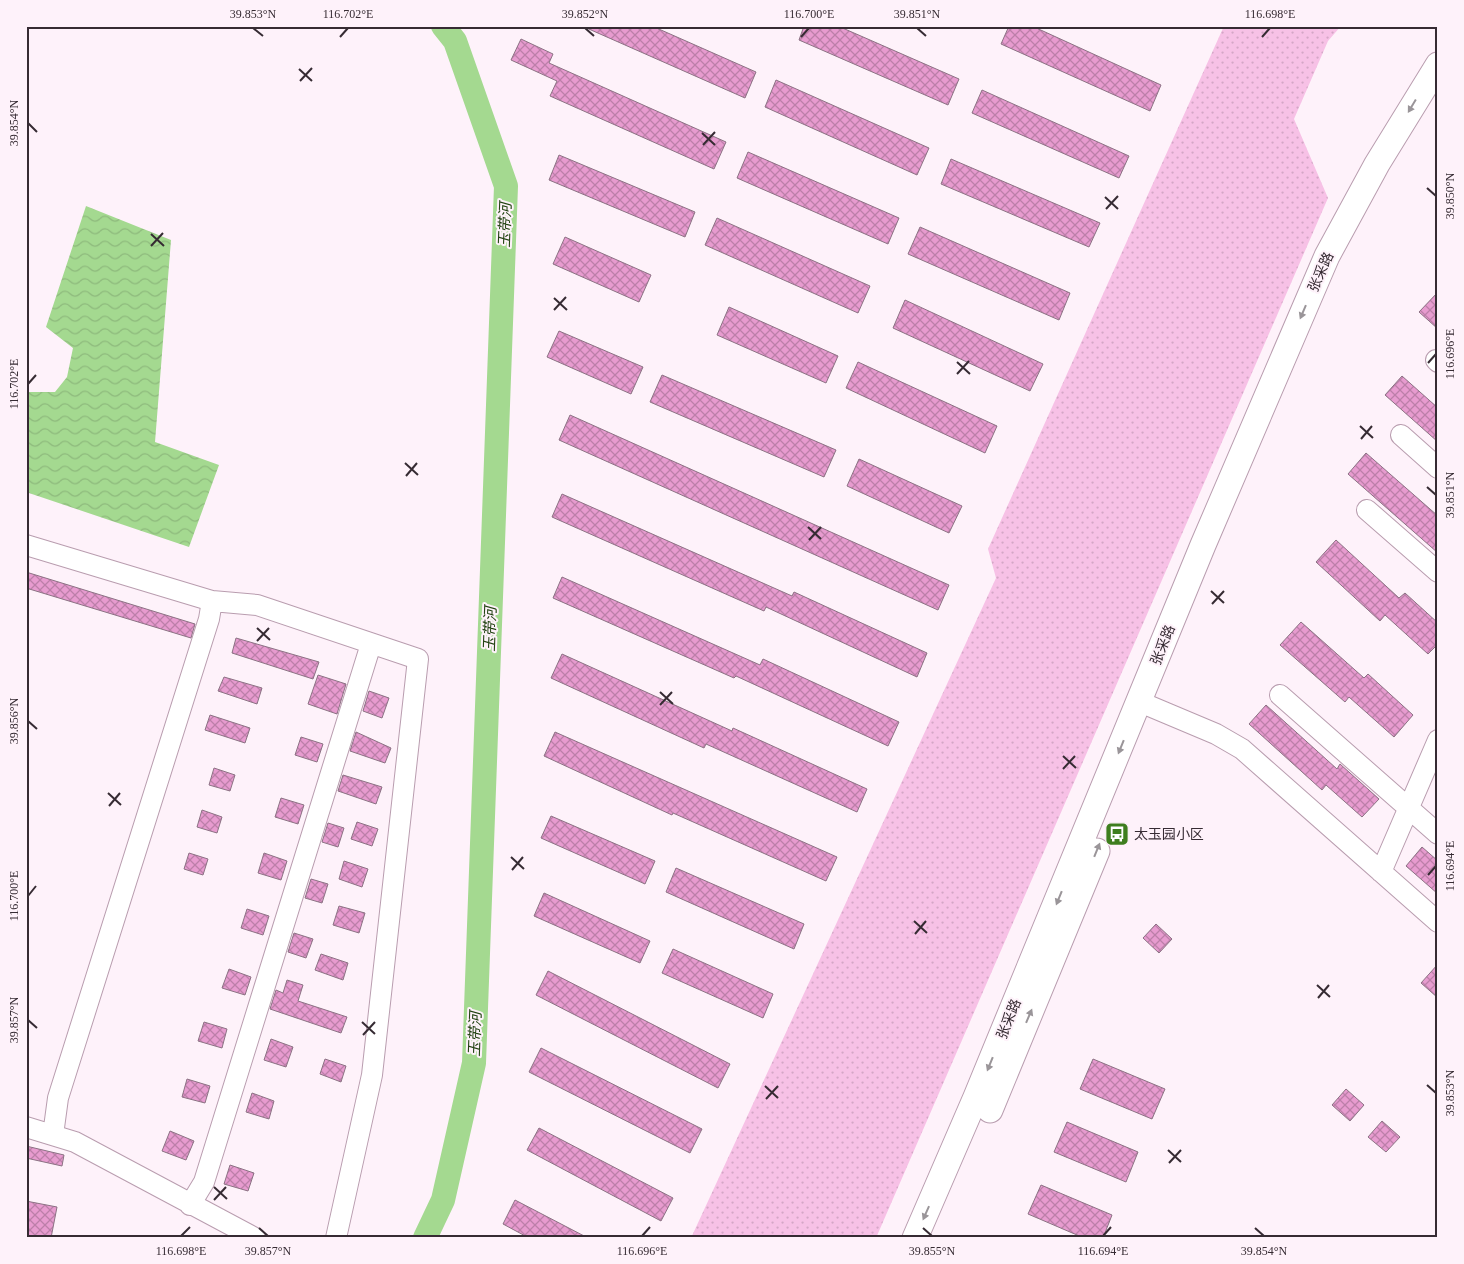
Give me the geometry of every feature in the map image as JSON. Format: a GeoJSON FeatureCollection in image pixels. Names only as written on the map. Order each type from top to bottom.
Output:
{"type":"FeatureCollection","features":[{"type":"Feature","properties":{"kind":"main road","name":"张采路"},"geometry":{"type":"LineString","coordinates":[[933,1238],[1038,997],[1147,706],[1203,545],[1327,256],[1376,164],[1438,65]]}},
{"type":"Feature","properties":{"kind":"main road","name":"张采路"},"geometry":{"type":"LineString","coordinates":[[914,1238],[1147,706],[1222,542],[1342,263],[1392,171],[1438,96]]}},
{"type":"Feature","properties":{"kind":"street"},"geometry":{"type":"LineString","coordinates":[[1401,434],[1438,468]]}},
{"type":"Feature","properties":{"kind":"street"},"geometry":{"type":"LineString","coordinates":[[1367,510],[1438,572]]}},
{"type":"Feature","properties":{"kind":"street"},"geometry":{"type":"LineString","coordinates":[[26,545],[212,601],[257,604],[418,659],[372,1075],[336,1238]]}},
{"type":"Feature","properties":{"kind":"street"},"geometry":{"type":"LineString","coordinates":[[53,1136],[58,1098],[206,629],[212,601]]}},
{"type":"Feature","properties":{"kind":"street"},"geometry":{"type":"LineString","coordinates":[[190,1205],[204,1182],[371,644]]}},
{"type":"Feature","properties":{"kind":"street"},"geometry":{"type":"LineString","coordinates":[[1280,695],[1438,834]]}},
{"type":"Feature","properties":{"kind":"street"},"geometry":{"type":"LineString","coordinates":[[1147,706],[1216,734],[1242,749],[1438,922]]}},
{"type":"Feature","properties":{"kind":"street"},"geometry":{"type":"LineString","coordinates":[[1381,872],[1438,740]]}},
{"type":"Feature","properties":{"kind":"street"},"geometry":{"type":"LineString","coordinates":[[26,1127],[76,1142],[190,1205],[255,1238]]}},
{"type":"Feature","properties":{"kind":"shaded area"},"geometry":{"type":"Polygon","coordinates":[[[1224,26],[1341,26],[1328,41],[1294,119],[1328,198],[876,1238],[691,1238],[996,578],[988,549],[1224,26]]]}},
{"type":"Feature","properties":{"kind":"water"},"geometry":{"type":"Polygon","coordinates":[[[86,206],[171,240],[155,442],[219,465],[189,547],[26,492],[26,392],[55,392],[67,377],[73,348],[46,327],[86,206]]]}},
{"type":"Feature","properties":{"kind":"building"},"geometry":{"type":"Polygon","coordinates":[[[582,26],[652,26],[756,72],[745,98],[582,26]]]}},
{"type":"Feature","properties":{"kind":"building"},"geometry":{"type":"Polygon","coordinates":[[[804,26],[838,26],[959,79],[948,105],[799,40],[804,26]]]}},
{"type":"Feature","properties":{"kind":"building"},"geometry":{"type":"Polygon","coordinates":[[[1009,26],[1032,26],[1161,85],[1150,111],[1001,44],[1009,26]]]}},
{"type":"Feature","properties":{"kind":"building"},"geometry":{"type":"Polygon","coordinates":[[[521,39],[553,54],[549,63],[726,142],[714,169],[550,96],[557,81],[511,60],[521,39]]]}},
{"type":"Feature","properties":{"kind":"building"},"geometry":{"type":"Polygon","coordinates":[[[776,80],[929,148],[917,175],[765,107],[776,80]]]}},
{"type":"Feature","properties":{"kind":"building"},"geometry":{"type":"Polygon","coordinates":[[[982,90],[1129,156],[1119,178],[972,113],[982,90]]]}},
{"type":"Feature","properties":{"kind":"building"},"geometry":{"type":"Polygon","coordinates":[[[748,152],[899,218],[888,244],[737,178],[748,152]]]}},
{"type":"Feature","properties":{"kind":"building"},"geometry":{"type":"Polygon","coordinates":[[[559,155],[695,212],[685,237],[549,180],[559,155]]]}},
{"type":"Feature","properties":{"kind":"building"},"geometry":{"type":"Polygon","coordinates":[[[951,159],[1100,223],[1089,247],[941,184],[951,159]]]}},
{"type":"Feature","properties":{"kind":"building"},"geometry":{"type":"Polygon","coordinates":[[[717,218],[870,286],[858,313],[705,245],[717,218]]]}},
{"type":"Feature","properties":{"kind":"building"},"geometry":{"type":"Polygon","coordinates":[[[920,227],[1070,293],[1059,320],[908,254],[920,227]]]}},
{"type":"Feature","properties":{"kind":"building"},"geometry":{"type":"Polygon","coordinates":[[[565,237],[651,275],[639,302],[553,264],[565,237]]]}},
{"type":"Feature","properties":{"kind":"building"},"geometry":{"type":"Polygon","coordinates":[[[1438,292],[1438,329],[1419,312],[1438,292]]]}},
{"type":"Feature","properties":{"kind":"building"},"geometry":{"type":"Polygon","coordinates":[[[905,300],[1043,364],[1030,391],[893,328],[905,300]]]}},
{"type":"Feature","properties":{"kind":"building"},"geometry":{"type":"Polygon","coordinates":[[[729,307],[838,356],[826,383],[717,335],[729,307]]]}},
{"type":"Feature","properties":{"kind":"building"},"geometry":{"type":"Polygon","coordinates":[[[559,331],[643,367],[631,394],[547,357],[559,331]]]}},
{"type":"Feature","properties":{"kind":"building"},"geometry":{"type":"Polygon","coordinates":[[[858,362],[997,426],[985,453],[846,388],[858,362]]]}},
{"type":"Feature","properties":{"kind":"building"},"geometry":{"type":"Polygon","coordinates":[[[662,375],[836,450],[824,477],[650,402],[662,375]]]}},
{"type":"Feature","properties":{"kind":"building"},"geometry":{"type":"Polygon","coordinates":[[[1402,376],[1438,408],[1438,442],[1385,395],[1402,376]]]}},
{"type":"Feature","properties":{"kind":"building"},"geometry":{"type":"Polygon","coordinates":[[[570,415],[949,585],[938,610],[559,440],[570,415]]]}},
{"type":"Feature","properties":{"kind":"building"},"geometry":{"type":"Polygon","coordinates":[[[1366,453],[1438,516],[1438,553],[1348,474],[1366,453]]]}},
{"type":"Feature","properties":{"kind":"building"},"geometry":{"type":"Polygon","coordinates":[[[859,459],[962,506],[949,533],[847,486],[859,459]]]}},
{"type":"Feature","properties":{"kind":"building"},"geometry":{"type":"Polygon","coordinates":[[[562,494],[792,596],[794,592],[927,653],[917,677],[766,607],[764,611],[552,517],[562,494]]]}},
{"type":"Feature","properties":{"kind":"building"},"geometry":{"type":"Polygon","coordinates":[[[1336,540],[1399,598],[1405,593],[1438,623],[1438,644],[1428,654],[1385,615],[1380,621],[1316,562],[1336,540]]]}},
{"type":"Feature","properties":{"kind":"building"},"geometry":{"type":"Polygon","coordinates":[[[26,572],[195,624],[191,638],[26,588],[26,572]]]}},
{"type":"Feature","properties":{"kind":"building"},"geometry":{"type":"Polygon","coordinates":[[[562,577],[760,665],[763,659],[899,722],[888,746],[736,676],[734,678],[553,598],[562,577]]]}},
{"type":"Feature","properties":{"kind":"building"},"geometry":{"type":"Polygon","coordinates":[[[1301,622],[1364,678],[1368,674],[1413,715],[1394,737],[1349,697],[1345,702],[1280,645],[1301,622]]]}},
{"type":"Feature","properties":{"kind":"building"},"geometry":{"type":"Polygon","coordinates":[[[236,638],[319,662],[313,679],[232,653],[236,638]]]}},
{"type":"Feature","properties":{"kind":"building"},"geometry":{"type":"Polygon","coordinates":[[[562,654],[732,731],[733,728],[867,789],[857,812],[706,744],[704,748],[551,678],[562,654]]]}},
{"type":"Feature","properties":{"kind":"building"},"geometry":{"type":"Polygon","coordinates":[[[318,675],[346,684],[337,714],[308,704],[318,675]]]}},
{"type":"Feature","properties":{"kind":"building"},"geometry":{"type":"Polygon","coordinates":[[[224,677],[262,688],[257,704],[218,691],[224,677]]]}},
{"type":"Feature","properties":{"kind":"building"},"geometry":{"type":"Polygon","coordinates":[[[369,691],[389,698],[382,718],[363,711],[369,691]]]}},
{"type":"Feature","properties":{"kind":"building"},"geometry":{"type":"Polygon","coordinates":[[[1266,705],[1337,769],[1340,764],[1379,799],[1362,817],[1326,785],[1322,790],[1249,724],[1266,705]]]}},
{"type":"Feature","properties":{"kind":"building"},"geometry":{"type":"Polygon","coordinates":[[[210,715],[250,728],[245,743],[205,730],[210,715]]]}},
{"type":"Feature","properties":{"kind":"building"},"geometry":{"type":"Polygon","coordinates":[[[356,732],[391,748],[385,763],[350,751],[356,732]]]}},
{"type":"Feature","properties":{"kind":"building"},"geometry":{"type":"Polygon","coordinates":[[[555,732],[837,857],[826,881],[673,813],[672,815],[544,756],[555,732]]]}},
{"type":"Feature","properties":{"kind":"building"},"geometry":{"type":"Polygon","coordinates":[[[301,737],[323,744],[317,762],[295,755],[301,737]]]}},
{"type":"Feature","properties":{"kind":"building"},"geometry":{"type":"Polygon","coordinates":[[[214,768],[235,775],[230,791],[209,785],[214,768]]]}},
{"type":"Feature","properties":{"kind":"building"},"geometry":{"type":"Polygon","coordinates":[[[343,775],[382,787],[376,804],[338,791],[343,775]]]}},
{"type":"Feature","properties":{"kind":"building"},"geometry":{"type":"Polygon","coordinates":[[[281,798],[304,805],[298,824],[275,817],[281,798]]]}},
{"type":"Feature","properties":{"kind":"building"},"geometry":{"type":"Polygon","coordinates":[[[202,810],[222,817],[217,833],[197,827],[202,810]]]}},
{"type":"Feature","properties":{"kind":"building"},"geometry":{"type":"Polygon","coordinates":[[[551,816],[655,861],[645,884],[541,838],[551,816]]]}},
{"type":"Feature","properties":{"kind":"building"},"geometry":{"type":"Polygon","coordinates":[[[357,822],[378,829],[372,846],[351,839],[357,822]]]}},
{"type":"Feature","properties":{"kind":"building"},"geometry":{"type":"Polygon","coordinates":[[[328,823],[344,828],[338,847],[322,842],[328,823]]]}},
{"type":"Feature","properties":{"kind":"building"},"geometry":{"type":"Polygon","coordinates":[[[1422,847],[1438,861],[1438,894],[1406,866],[1422,847]]]}},
{"type":"Feature","properties":{"kind":"building"},"geometry":{"type":"Polygon","coordinates":[[[189,853],[208,859],[203,875],[184,869],[189,853]]]}},
{"type":"Feature","properties":{"kind":"building"},"geometry":{"type":"Polygon","coordinates":[[[264,853],[287,861],[281,880],[258,873],[264,853]]]}},
{"type":"Feature","properties":{"kind":"building"},"geometry":{"type":"Polygon","coordinates":[[[344,861],[368,869],[362,887],[339,879],[344,861]]]}},
{"type":"Feature","properties":{"kind":"building"},"geometry":{"type":"Polygon","coordinates":[[[676,868],[804,924],[794,949],[666,892],[676,868]]]}},
{"type":"Feature","properties":{"kind":"building"},"geometry":{"type":"Polygon","coordinates":[[[311,879],[328,884],[322,903],[305,898],[311,879]]]}},
{"type":"Feature","properties":{"kind":"building"},"geometry":{"type":"Polygon","coordinates":[[[544,893],[650,941],[640,963],[534,916],[544,893]]]}},
{"type":"Feature","properties":{"kind":"building"},"geometry":{"type":"Polygon","coordinates":[[[339,906],[365,913],[359,933],[333,925],[339,906]]]}},
{"type":"Feature","properties":{"kind":"building"},"geometry":{"type":"Polygon","coordinates":[[[247,909],[269,916],[263,935],[241,928],[247,909]]]}},
{"type":"Feature","properties":{"kind":"building"},"geometry":{"type":"Polygon","coordinates":[[[1156,924],[1172,939],[1159,953],[1143,938],[1156,924]]]}},
{"type":"Feature","properties":{"kind":"building"},"geometry":{"type":"Polygon","coordinates":[[[294,933],[313,939],[306,958],[288,952],[294,933]]]}},
{"type":"Feature","properties":{"kind":"building"},"geometry":{"type":"Polygon","coordinates":[[[673,949],[773,994],[763,1018],[662,973],[673,949]]]}},
{"type":"Feature","properties":{"kind":"building"},"geometry":{"type":"Polygon","coordinates":[[[321,954],[348,963],[343,980],[315,970],[321,954]]]}},
{"type":"Feature","properties":{"kind":"building"},"geometry":{"type":"Polygon","coordinates":[[[1438,964],[1438,998],[1421,983],[1438,964]]]}},
{"type":"Feature","properties":{"kind":"building"},"geometry":{"type":"Polygon","coordinates":[[[229,969],[251,977],[245,995],[222,988],[229,969]]]}},
{"type":"Feature","properties":{"kind":"building"},"geometry":{"type":"Polygon","coordinates":[[[548,971],[730,1064],[718,1088],[536,995],[548,971]]]}},
{"type":"Feature","properties":{"kind":"building"},"geometry":{"type":"Polygon","coordinates":[[[287,980],[303,985],[298,1001],[347,1017],[341,1033],[270,1009],[276,990],[283,993],[287,980]]]}},
{"type":"Feature","properties":{"kind":"building"},"geometry":{"type":"Polygon","coordinates":[[[204,1022],[227,1029],[222,1048],[198,1041],[204,1022]]]}},
{"type":"Feature","properties":{"kind":"building"},"geometry":{"type":"Polygon","coordinates":[[[271,1039],[293,1047],[286,1067],[264,1060],[271,1039]]]}},
{"type":"Feature","properties":{"kind":"building"},"geometry":{"type":"Polygon","coordinates":[[[541,1048],[702,1129],[690,1153],[529,1072],[541,1048]]]}},
{"type":"Feature","properties":{"kind":"building"},"geometry":{"type":"Polygon","coordinates":[[[325,1059],[346,1066],[341,1082],[320,1074],[325,1059]]]}},
{"type":"Feature","properties":{"kind":"building"},"geometry":{"type":"Polygon","coordinates":[[[1093,1059],[1165,1089],[1152,1119],[1080,1089],[1093,1059]]]}},
{"type":"Feature","properties":{"kind":"building"},"geometry":{"type":"Polygon","coordinates":[[[187,1079],[210,1086],[205,1103],[182,1097],[187,1079]]]}},
{"type":"Feature","properties":{"kind":"building"},"geometry":{"type":"Polygon","coordinates":[[[1346,1089],[1364,1105],[1350,1121],[1332,1105],[1346,1089]]]}},
{"type":"Feature","properties":{"kind":"building"},"geometry":{"type":"Polygon","coordinates":[[[252,1093],[274,1101],[269,1119],[246,1112],[252,1093]]]}},
{"type":"Feature","properties":{"kind":"building"},"geometry":{"type":"Polygon","coordinates":[[[1382,1121],[1400,1137],[1386,1152],[1368,1137],[1382,1121]]]}},
{"type":"Feature","properties":{"kind":"building"},"geometry":{"type":"Polygon","coordinates":[[[1067,1122],[1138,1152],[1126,1182],[1054,1152],[1067,1122]]]}},
{"type":"Feature","properties":{"kind":"building"},"geometry":{"type":"Polygon","coordinates":[[[539,1128],[673,1198],[661,1221],[527,1150],[539,1128]]]}},
{"type":"Feature","properties":{"kind":"building"},"geometry":{"type":"Polygon","coordinates":[[[170,1131],[194,1141],[186,1160],[162,1151],[170,1131]]]}},
{"type":"Feature","properties":{"kind":"building"},"geometry":{"type":"Polygon","coordinates":[[[26,1146],[64,1155],[62,1166],[26,1158],[26,1146]]]}},
{"type":"Feature","properties":{"kind":"building"},"geometry":{"type":"Polygon","coordinates":[[[230,1165],[254,1173],[248,1191],[224,1184],[230,1165]]]}},
{"type":"Feature","properties":{"kind":"building"},"geometry":{"type":"Polygon","coordinates":[[[1041,1185],[1112,1215],[1103,1238],[1084,1238],[1028,1214],[1041,1185]]]}},
{"type":"Feature","properties":{"kind":"building"},"geometry":{"type":"Polygon","coordinates":[[[515,1200],[588,1238],[529,1238],[503,1224],[515,1200]]]}},
{"type":"Feature","properties":{"kind":"building"},"geometry":{"type":"Polygon","coordinates":[[[26,1201],[57,1207],[51,1238],[26,1238],[26,1201]]]}},
{"type":"Feature","properties":{"kind":"waterway","name":"玉带河"},"geometry":{"type":"LineString","coordinates":[[425,1238],[443,1200],[474,1063],[506,186],[455,41],[443,26]]}},
{"type":"Feature","properties":{"kind":"place","name":"太玉园小区"},"geometry":{"type":"Point","coordinates":[1117,834]}}]}
